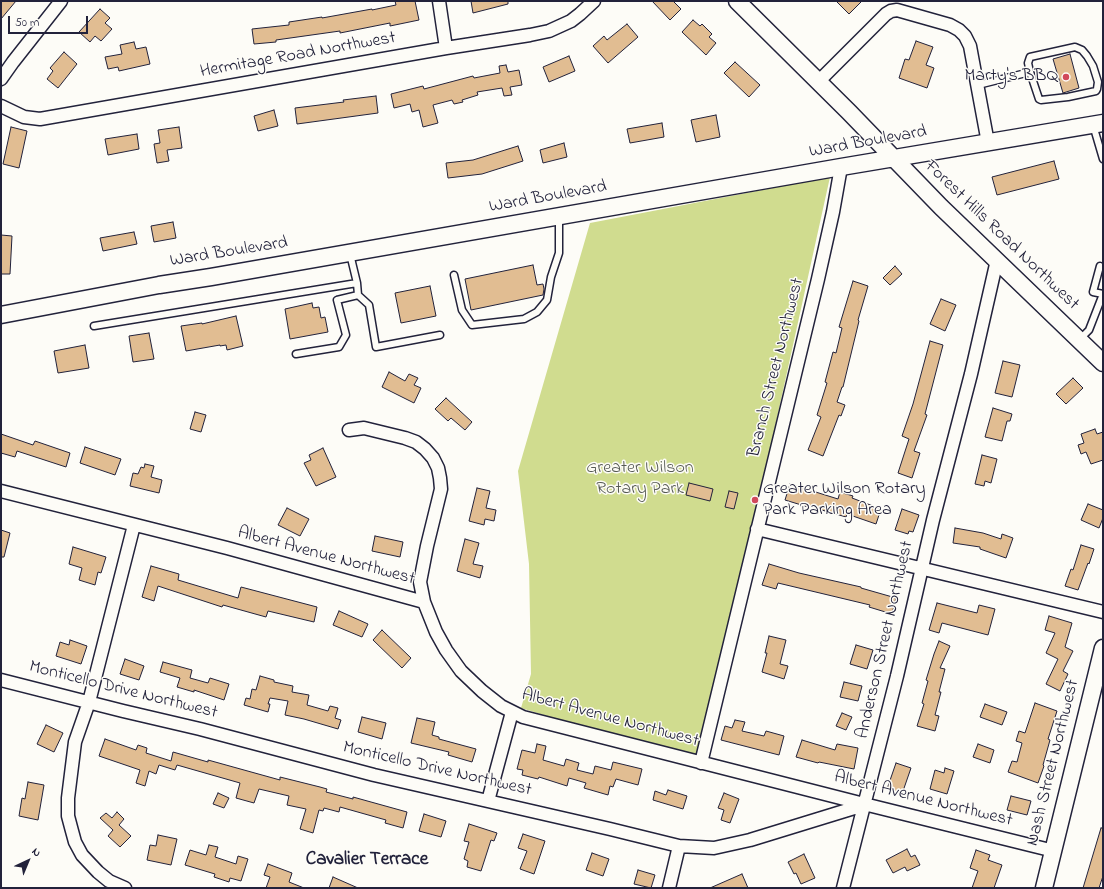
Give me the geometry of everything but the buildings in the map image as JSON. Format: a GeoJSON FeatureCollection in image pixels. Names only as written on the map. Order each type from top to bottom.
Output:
{"type":"FeatureCollection","features":[{"type":"Feature","properties":{"kind":"main road","name":"Forest Hills Road Northwest"},"geometry":{"type":"LineString","coordinates":[[737,1],[941,207],[1103,363]]}},
{"type":"Feature","properties":{"kind":"main road","name":"Ward Boulevard"},"geometry":{"type":"LineString","coordinates":[[1,315],[159,285],[350,254],[840,167],[1098,124]]}},
{"type":"Feature","properties":{"kind":"main road","name":"Nash Street Northwest"},"geometry":{"type":"LineString","coordinates":[[1044,888],[1103,648]]}},
{"type":"Feature","properties":{"kind":"street"},"geometry":{"type":"LineString","coordinates":[[1,79],[62,1]]}},
{"type":"Feature","properties":{"kind":"street"},"geometry":{"type":"LineString","coordinates":[[439,1],[446,48]]}},
{"type":"Feature","properties":{"kind":"street","name":"Hermitage Road Northwest"},"geometry":{"type":"LineString","coordinates":[[1,106],[24,117],[40,119],[549,31],[571,21],[594,1]]}},
{"type":"Feature","properties":{"kind":"street"},"geometry":{"type":"LineString","coordinates":[[818,82],[886,14],[897,10],[950,25],[959,30],[968,40],[970,46],[988,143]]}},
{"type":"Feature","properties":{"kind":"street","name":"Branch Street Northwest"},"geometry":{"type":"LineString","coordinates":[[700,763],[832,220],[840,167]]}},
{"type":"Feature","properties":{"kind":"street","name":"Anderson Street Northwest"},"geometry":{"type":"LineString","coordinates":[[843,888],[897,676],[933,520],[971,374],[997,260]]}},
{"type":"Feature","properties":{"kind":"street"},"geometry":{"type":"LineString","coordinates":[[349,430],[364,428],[416,442],[433,458],[438,468],[440,489],[420,582],[424,602]]}},
{"type":"Feature","properties":{"kind":"street","name":"Albert Avenue Northwest"},"geometry":{"type":"LineString","coordinates":[[1,491],[227,548],[424,602],[436,632],[446,650],[461,671],[482,691],[501,706],[523,717],[700,763],[1054,851]]}},
{"type":"Feature","properties":{"kind":"street"},"geometry":{"type":"LineString","coordinates":[[125,888],[109,881],[88,862],[76,842],[68,816],[68,798],[75,742],[89,702],[134,525]]}},
{"type":"Feature","properties":{"kind":"street"},"geometry":{"type":"LineString","coordinates":[[757,529],[1103,612]]}},
{"type":"Feature","properties":{"kind":"street","name":"Monticello Drive Northwest"},"geometry":{"type":"LineString","coordinates":[[1,680],[200,728],[374,775],[488,800],[679,846],[714,848],[750,840],[864,804]]}},
{"type":"Feature","properties":{"kind":"street"},"geometry":{"type":"LineString","coordinates":[[488,800],[512,712]]}},
{"type":"Feature","properties":{"kind":"street"},"geometry":{"type":"LineString","coordinates":[[669,888],[679,846]]}},
{"type":"Feature","properties":{"kind":"lane"},"geometry":{"type":"LineString","coordinates":[[1075,47],[1082,50],[1094,66],[1098,82],[1097,89],[1096,91],[1068,97],[1041,100],[1039,99],[1030,72],[1028,63],[1030,57],[1075,47]]}},
{"type":"Feature","properties":{"kind":"lane"},"geometry":{"type":"LineString","coordinates":[[978,85],[1030,72]]}},
{"type":"Feature","properties":{"kind":"lane"},"geometry":{"type":"LineString","coordinates":[[1098,124],[1103,159]]}},
{"type":"Feature","properties":{"kind":"lane"},"geometry":{"type":"LineString","coordinates":[[454,275],[462,310],[472,325],[524,318],[537,312],[547,300],[551,277],[559,253],[559,217]]}},
{"type":"Feature","properties":{"kind":"lane"},"geometry":{"type":"LineString","coordinates":[[350,254],[357,283],[358,295],[369,305],[376,347],[440,335]]}},
{"type":"Feature","properties":{"kind":"lane"},"geometry":{"type":"LineString","coordinates":[[1079,340],[1089,330],[1103,294],[1093,292],[1100,266]]}},
{"type":"Feature","properties":{"kind":"lane"},"geometry":{"type":"LineString","coordinates":[[94,326],[357,283]]}},
{"type":"Feature","properties":{"kind":"lane"},"geometry":{"type":"LineString","coordinates":[[296,354],[339,346],[346,335],[337,300],[358,295]]}},
{"type":"Feature","properties":{"kind":"green space","name":"Greater Wilson Rotary Park"},"geometry":{"type":"Polygon","coordinates":[[[830,177],[701,763],[521,708],[531,674],[529,564],[518,471],[590,223],[830,177]]]}},
{"type":"Feature","properties":{"kind":"place","name":"Marty's BBQ"},"geometry":{"type":"Point","coordinates":[1066,77]}},
{"type":"Feature","properties":{"kind":"place","name":"Greater Wilson Rotary Park Parking Area"},"geometry":{"type":"Point","coordinates":[755,500]}},
{"type":"Feature","properties":{"kind":"district","name":"Cavalier Terrace"},"geometry":{"type":"Point","coordinates":[367,861]}}]}
